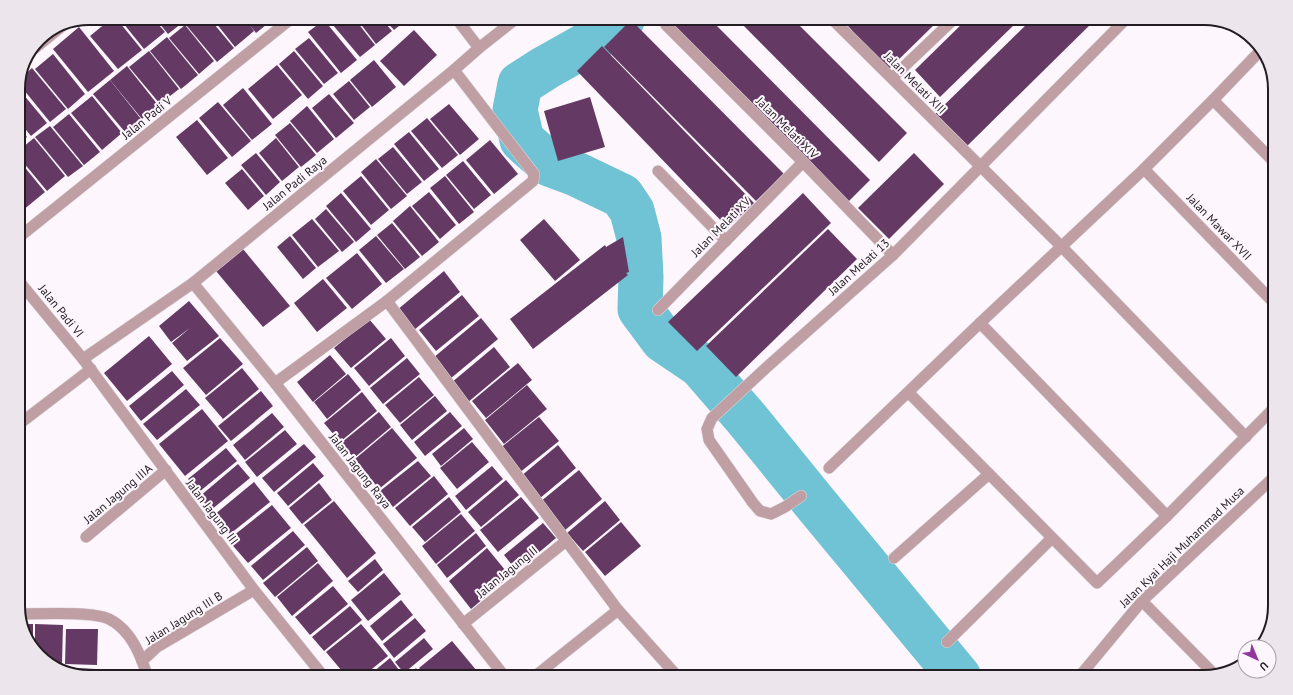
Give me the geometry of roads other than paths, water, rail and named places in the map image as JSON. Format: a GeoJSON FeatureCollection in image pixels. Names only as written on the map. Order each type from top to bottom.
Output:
{"type":"FeatureCollection","features":[{"type":"Feature","properties":{"kind":"street","name":"Jalan Padi V"},"geometry":{"type":"LineString","coordinates":[[25,232],[283,25]]}},
{"type":"Feature","properties":{"kind":"street"},"geometry":{"type":"LineString","coordinates":[[461,25],[479,48]]}},
{"type":"Feature","properties":{"kind":"street","name":"Jalan Padi Raya"},"geometry":{"type":"LineString","coordinates":[[83,359],[193,283],[508,25]]}},
{"type":"Feature","properties":{"kind":"street","name":"Jalan Melati XIV"},"geometry":{"type":"LineString","coordinates":[[666,25],[803,162],[893,255]]}},
{"type":"Feature","properties":{"kind":"street","name":"Jalan Melati XIII"},"geometry":{"type":"LineString","coordinates":[[838,25],[1062,247],[1246,437]]}},
{"type":"Feature","properties":{"kind":"street"},"geometry":{"type":"LineString","coordinates":[[892,78],[948,25]]}},
{"type":"Feature","properties":{"kind":"street","name":"Jalan Melati 13"},"geometry":{"type":"LineString","coordinates":[[801,496],[785,507],[771,514],[760,510],[753,503],[709,440],[707,429],[712,418],[893,255],[1120,25]]}},
{"type":"Feature","properties":{"kind":"street"},"geometry":{"type":"LineString","coordinates":[[829,468],[909,393],[980,323],[1144,169],[1257,54]]}},
{"type":"Feature","properties":{"kind":"street"},"geometry":{"type":"LineString","coordinates":[[275,383],[387,301],[533,181],[534,174],[454,70]]}},
{"type":"Feature","properties":{"kind":"street"},"geometry":{"type":"LineString","coordinates":[[1213,100],[1268,156]]}},
{"type":"Feature","properties":{"kind":"street","name":"Jalan Melati XV"},"geometry":{"type":"LineString","coordinates":[[658,310],[803,162]]}},
{"type":"Feature","properties":{"kind":"street","name":"Jalan Mawar XVII"},"geometry":{"type":"LineString","coordinates":[[1144,169],[1268,297]]}},
{"type":"Feature","properties":{"kind":"street"},"geometry":{"type":"LineString","coordinates":[[658,171],[726,241]]}},
{"type":"Feature","properties":{"kind":"street","name":"Jalan Jagung Raya"},"geometry":{"type":"LineString","coordinates":[[193,283],[275,383],[499,670]]}},
{"type":"Feature","properties":{"kind":"street","name":"Jalan Padi VI"},"geometry":{"type":"LineString","coordinates":[[25,289],[83,359]]}},
{"type":"Feature","properties":{"kind":"street"},"geometry":{"type":"LineString","coordinates":[[387,301],[618,610],[672,670]]}},
{"type":"Feature","properties":{"kind":"street"},"geometry":{"type":"LineString","coordinates":[[980,323],[1167,516]]}},
{"type":"Feature","properties":{"kind":"street","name":"Jalan Jagung III"},"geometry":{"type":"LineString","coordinates":[[83,359],[254,590],[318,670]]}},
{"type":"Feature","properties":{"kind":"street"},"geometry":{"type":"LineString","coordinates":[[25,417],[91,370]]}},
{"type":"Feature","properties":{"kind":"street"},"geometry":{"type":"LineString","coordinates":[[909,393],[1096,582],[1098,582],[1167,516],[1268,414]]}},
{"type":"Feature","properties":{"kind":"street","name":"Jalan Jagung IIIA"},"geometry":{"type":"LineString","coordinates":[[86,537],[166,470]]}},
{"type":"Feature","properties":{"kind":"street"},"geometry":{"type":"LineString","coordinates":[[894,558],[988,474]]}},
{"type":"Feature","properties":{"kind":"street","name":"Jalan Kyai Haji Muhammad Musa"},"geometry":{"type":"LineString","coordinates":[[1085,670],[1142,601],[1268,483]]}},
{"type":"Feature","properties":{"kind":"street"},"geometry":{"type":"LineString","coordinates":[[947,642],[1052,538]]}},
{"type":"Feature","properties":{"kind":"street","name":"Jalan Jagung II"},"geometry":{"type":"LineString","coordinates":[[463,624],[566,541]]}},
{"type":"Feature","properties":{"kind":"street","name":"Jalan Jagung III B"},"geometry":{"type":"LineString","coordinates":[[145,670],[142,661],[157,647],[254,590]]}},
{"type":"Feature","properties":{"kind":"street"},"geometry":{"type":"LineString","coordinates":[[1142,601],[1210,670]]}},
{"type":"Feature","properties":{"kind":"street"},"geometry":{"type":"LineString","coordinates":[[543,670],[618,610]]}},
{"type":"Feature","properties":{"kind":"street"},"geometry":{"type":"LineString","coordinates":[[26,614],[89,614],[108,618],[128,635],[138,650],[142,661]]}},
{"type":"Feature","properties":{"kind":"waterway"},"geometry":{"type":"LineString","coordinates":[[613,25],[586,45],[520,84],[515,110],[522,140],[549,164],[576,174],[622,196],[632,211],[639,238],[641,277],[640,309],[663,340],[700,365],[746,418],[953,670]]}}]}
